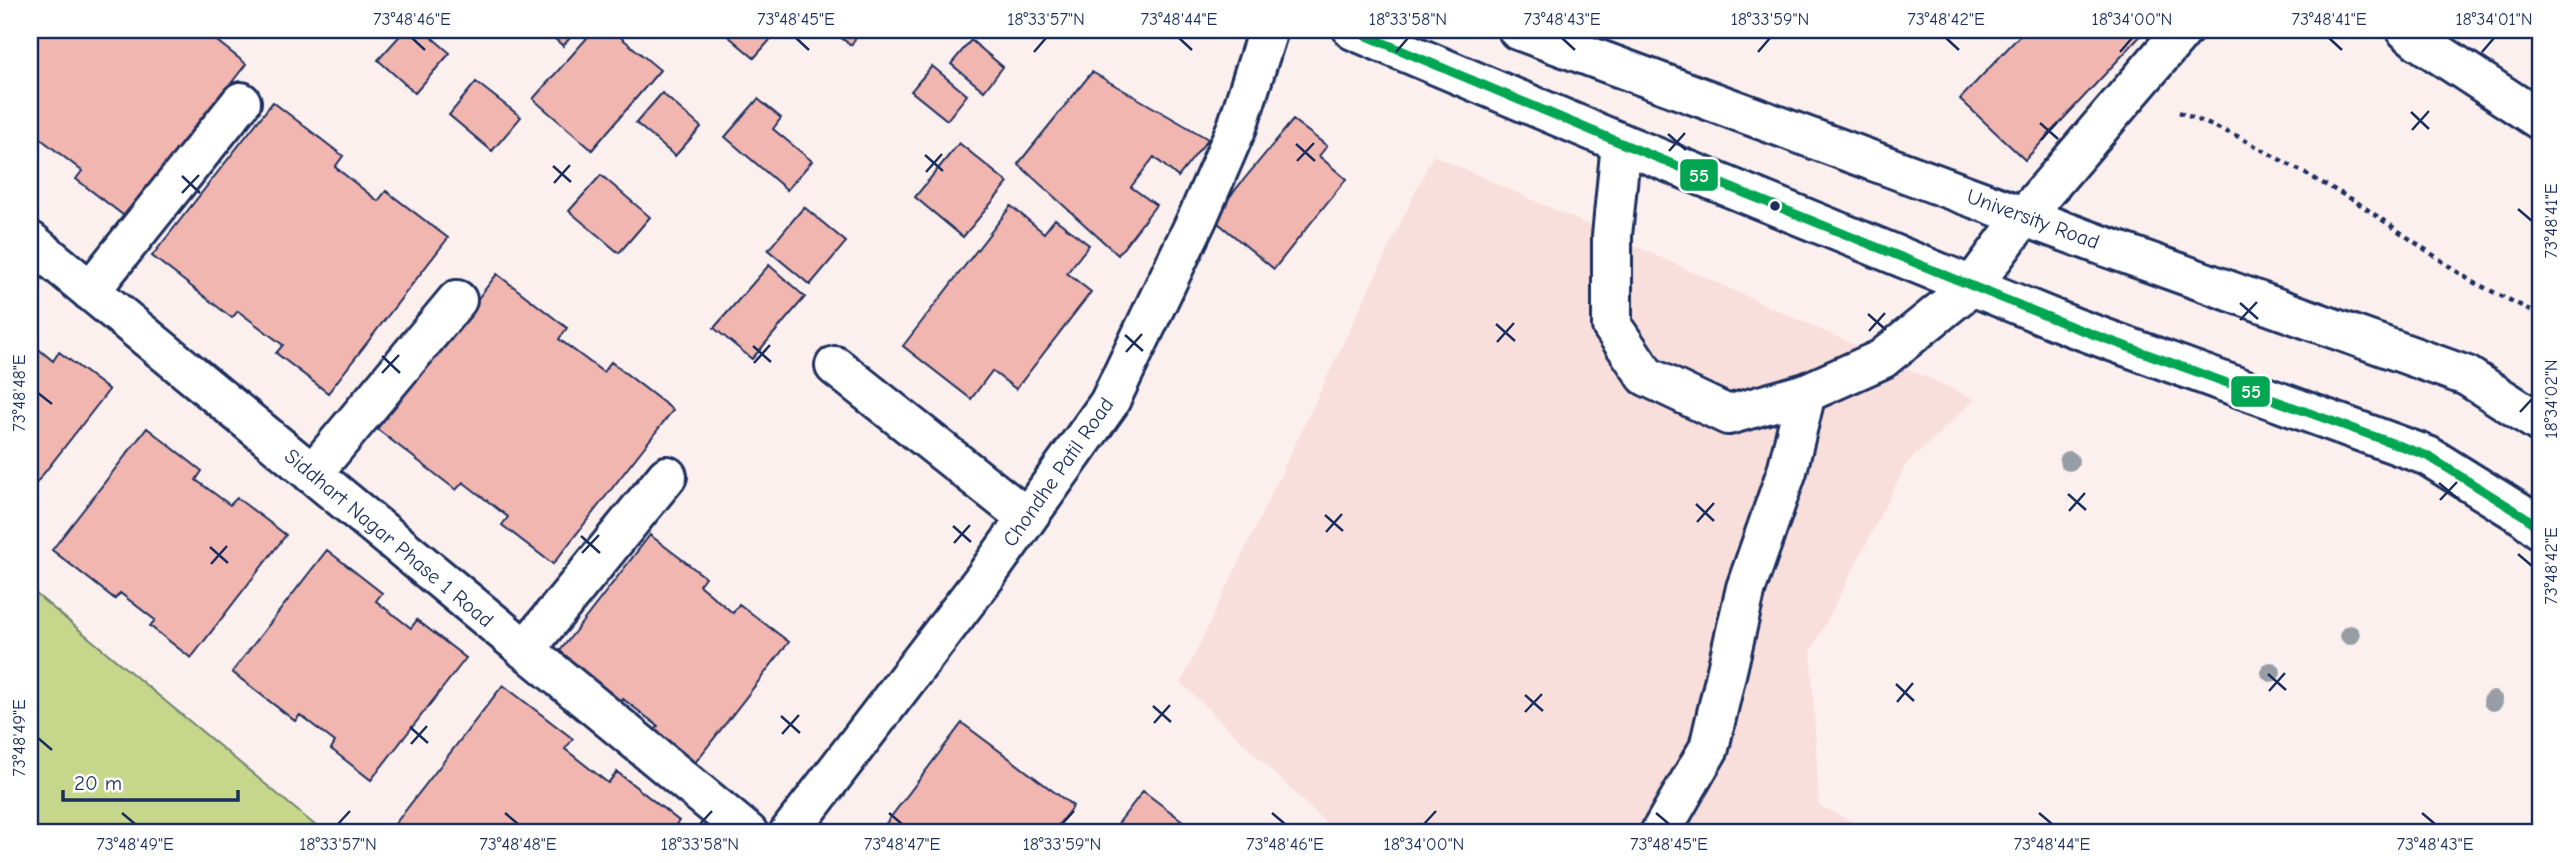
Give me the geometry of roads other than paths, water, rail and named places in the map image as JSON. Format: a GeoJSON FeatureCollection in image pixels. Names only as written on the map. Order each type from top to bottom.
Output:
{"type":"FeatureCollection","features":[{"type":"Feature","properties":{"kind":"street","name":"Chondhe Patil Road"},"geometry":{"type":"LineString","coordinates":[[789,833],[1027,518],[1109,402],[1198,217],[1237,127],[1268,30]]}},
{"type":"Feature","properties":{"kind":"street"},"geometry":{"type":"LineString","coordinates":[[1353,30],[1621,143],[2073,327],[2428,456],[2532,522]]}},
{"type":"Feature","properties":{"kind":"street"},"geometry":{"type":"LineString","coordinates":[[1621,143],[1612,236],[1612,326],[1646,376],[1728,415],[1806,393],[1882,359],[1973,285],[2024,216],[2183,30]]}},
{"type":"Feature","properties":{"kind":"street"},"geometry":{"type":"LineString","coordinates":[[2406,30],[2540,120]]}},
{"type":"Feature","properties":{"kind":"street","name":"University Road"},"geometry":{"type":"LineString","coordinates":[[1538,33],[2024,216],[2467,376],[2540,423]]}},
{"type":"Feature","properties":{"kind":"street"},"geometry":{"type":"LineString","coordinates":[[90,291],[241,102]]}},
{"type":"Feature","properties":{"kind":"street","name":"Siddhart Nagar Phase 1 Road"},"geometry":{"type":"LineString","coordinates":[[30,241],[748,833]]}},
{"type":"Feature","properties":{"kind":"street"},"geometry":{"type":"LineString","coordinates":[[312,474],[457,300]]}},
{"type":"Feature","properties":{"kind":"street"},"geometry":{"type":"LineString","coordinates":[[835,366],[1027,518]]}},
{"type":"Feature","properties":{"kind":"street"},"geometry":{"type":"LineString","coordinates":[[1660,833],[1709,748],[1746,588],[1787,471],[1806,393]]}},
{"type":"Feature","properties":{"kind":"street"},"geometry":{"type":"LineString","coordinates":[[525,650],[667,476]]}}]}
